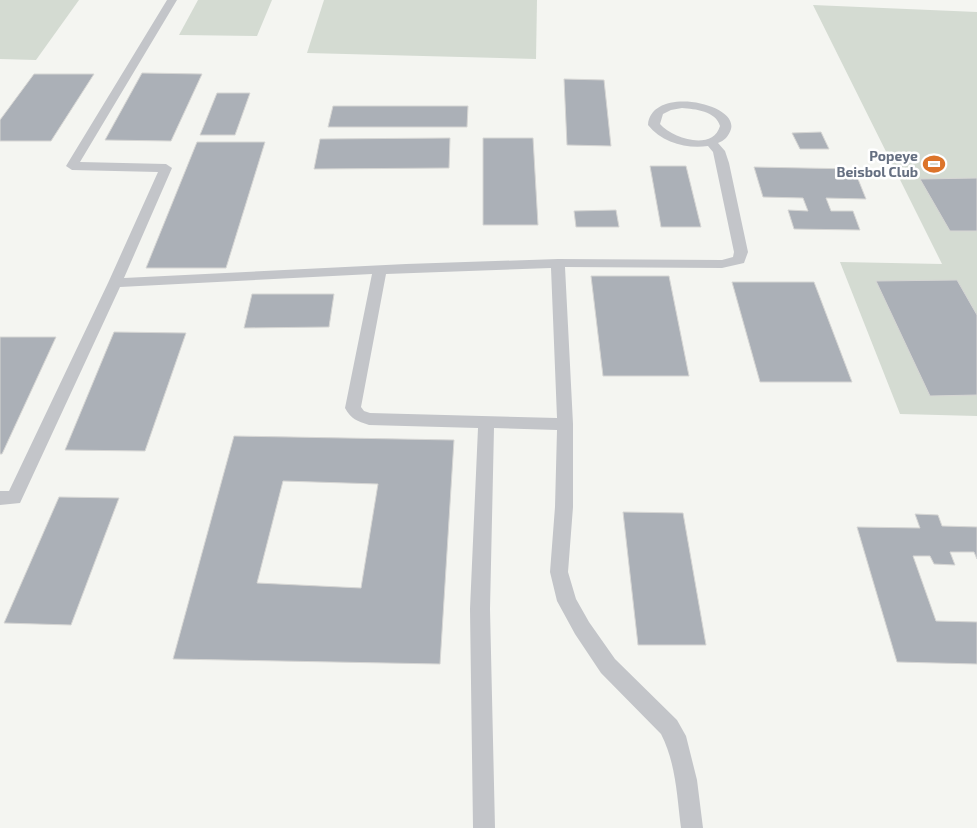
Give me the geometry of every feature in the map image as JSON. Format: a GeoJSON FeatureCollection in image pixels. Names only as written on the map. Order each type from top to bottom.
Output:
{"type":"FeatureCollection","features":[{"type":"Feature","properties":{"kind":"lane"},"geometry":{"type":"LineString","coordinates":[[0,498],[14,498],[115,283],[166,168],[72,166],[172,0]]}},
{"type":"Feature","properties":{"kind":"lane"},"geometry":{"type":"LineString","coordinates":[[672,106],[694,106],[706,108],[716,113],[723,119],[726,125],[724,132],[719,138],[710,141],[687,143],[658,131],[654,125],[656,113],[672,106]]}},
{"type":"Feature","properties":{"kind":"lane"},"geometry":{"type":"LineString","coordinates":[[115,283],[558,263],[722,264],[739,260],[741,252],[723,163],[719,151],[710,141]]}},
{"type":"Feature","properties":{"kind":"lane"},"geometry":{"type":"LineString","coordinates":[[558,263],[565,424],[564,507],[559,572],[567,601],[582,628],[608,666],[669,727],[678,744],[686,780],[692,828]]}},
{"type":"Feature","properties":{"kind":"lane"},"geometry":{"type":"LineString","coordinates":[[380,270],[353,408],[358,415],[369,418],[565,424]]}},
{"type":"Feature","properties":{"kind":"lane"},"geometry":{"type":"LineString","coordinates":[[484,828],[480,609],[486,423]]}},
{"type":"Feature","properties":{"kind":"shaded area"},"geometry":{"type":"Polygon","coordinates":[[[0,0],[79,0],[36,60],[0,59],[0,0]]]}},
{"type":"Feature","properties":{"kind":"shaded area"},"geometry":{"type":"Polygon","coordinates":[[[198,0],[272,0],[257,36],[179,35],[198,0]]]}},
{"type":"Feature","properties":{"kind":"shaded area"},"geometry":{"type":"Polygon","coordinates":[[[324,0],[537,0],[536,59],[307,53],[324,0]]]}},
{"type":"Feature","properties":{"kind":"shaded area","name":"Popeye Beisbol Club"},"geometry":{"type":"Polygon","coordinates":[[[813,5],[977,12],[977,416],[900,414],[840,262],[942,264],[813,5]]]}},
{"type":"Feature","properties":{"kind":"building"},"geometry":{"type":"Polygon","coordinates":[[[142,73],[202,74],[171,141],[105,140],[142,73]]]}},
{"type":"Feature","properties":{"kind":"building"},"geometry":{"type":"Polygon","coordinates":[[[34,74],[94,74],[51,141],[0,141],[0,120],[34,74]]]}},
{"type":"Feature","properties":{"kind":"building"},"geometry":{"type":"Polygon","coordinates":[[[564,79],[604,80],[611,146],[567,145],[564,79]]]}},
{"type":"Feature","properties":{"kind":"building"},"geometry":{"type":"Polygon","coordinates":[[[217,93],[250,93],[235,135],[200,135],[217,93]]]}},
{"type":"Feature","properties":{"kind":"building"},"geometry":{"type":"Polygon","coordinates":[[[333,106],[468,106],[467,127],[328,127],[333,106]]]}},
{"type":"Feature","properties":{"kind":"building"},"geometry":{"type":"Polygon","coordinates":[[[821,132],[829,149],[800,149],[792,133],[821,132]]]}},
{"type":"Feature","properties":{"kind":"building"},"geometry":{"type":"Polygon","coordinates":[[[450,138],[449,168],[314,169],[320,139],[450,138]]]}},
{"type":"Feature","properties":{"kind":"building"},"geometry":{"type":"Polygon","coordinates":[[[483,138],[533,138],[538,225],[483,225],[483,138]]]}},
{"type":"Feature","properties":{"kind":"building"},"geometry":{"type":"Polygon","coordinates":[[[197,142],[265,142],[226,268],[146,268],[197,142]]]}},
{"type":"Feature","properties":{"kind":"building"},"geometry":{"type":"Polygon","coordinates":[[[650,166],[686,166],[701,227],[661,227],[650,166]]]}},
{"type":"Feature","properties":{"kind":"building"},"geometry":{"type":"Polygon","coordinates":[[[754,167],[854,169],[866,199],[826,198],[831,211],[853,211],[860,230],[794,229],[788,210],[808,211],[803,198],[763,197],[754,167]]]}},
{"type":"Feature","properties":{"kind":"building"},"geometry":{"type":"Polygon","coordinates":[[[977,178],[977,231],[950,231],[920,179],[977,178]]]}},
{"type":"Feature","properties":{"kind":"building"},"geometry":{"type":"Polygon","coordinates":[[[616,210],[619,227],[576,227],[574,211],[616,210]]]}},
{"type":"Feature","properties":{"kind":"building"},"geometry":{"type":"Polygon","coordinates":[[[591,276],[669,276],[689,376],[603,376],[591,276]]]}},
{"type":"Feature","properties":{"kind":"building"},"geometry":{"type":"Polygon","coordinates":[[[957,280],[977,315],[977,395],[930,396],[876,281],[957,280]]]}},
{"type":"Feature","properties":{"kind":"building"},"geometry":{"type":"Polygon","coordinates":[[[732,282],[814,282],[852,382],[760,382],[732,282]]]}},
{"type":"Feature","properties":{"kind":"building"},"geometry":{"type":"Polygon","coordinates":[[[252,294],[334,294],[329,327],[244,328],[252,294]]]}},
{"type":"Feature","properties":{"kind":"building"},"geometry":{"type":"Polygon","coordinates":[[[114,332],[186,333],[145,451],[65,450],[114,332]]]}},
{"type":"Feature","properties":{"kind":"building"},"geometry":{"type":"Polygon","coordinates":[[[0,337],[56,337],[2,454],[0,454],[0,337]]]}},
{"type":"Feature","properties":{"kind":"building"},"geometry":{"type":"Polygon","coordinates":[[[234,436],[454,440],[440,664],[173,659],[234,436]],[[283,481],[257,583],[361,588],[378,484],[283,481]]]}},
{"type":"Feature","properties":{"kind":"building"},"geometry":{"type":"Polygon","coordinates":[[[59,497],[119,498],[71,625],[4,623],[59,497]]]}},
{"type":"Feature","properties":{"kind":"building"},"geometry":{"type":"Polygon","coordinates":[[[623,512],[683,513],[706,645],[638,645],[623,512]]]}},
{"type":"Feature","properties":{"kind":"building"},"geometry":{"type":"Polygon","coordinates":[[[915,514],[938,515],[942,526],[977,527],[977,559],[974,552],[950,552],[955,565],[934,564],[930,556],[913,556],[936,621],[977,622],[977,664],[897,662],[857,527],[920,528],[915,514]]]}},
{"type":"Feature","properties":{"kind":"place","name":"Popeye Beisbol Club"},"geometry":{"type":"Point","coordinates":[934,164]}}]}
